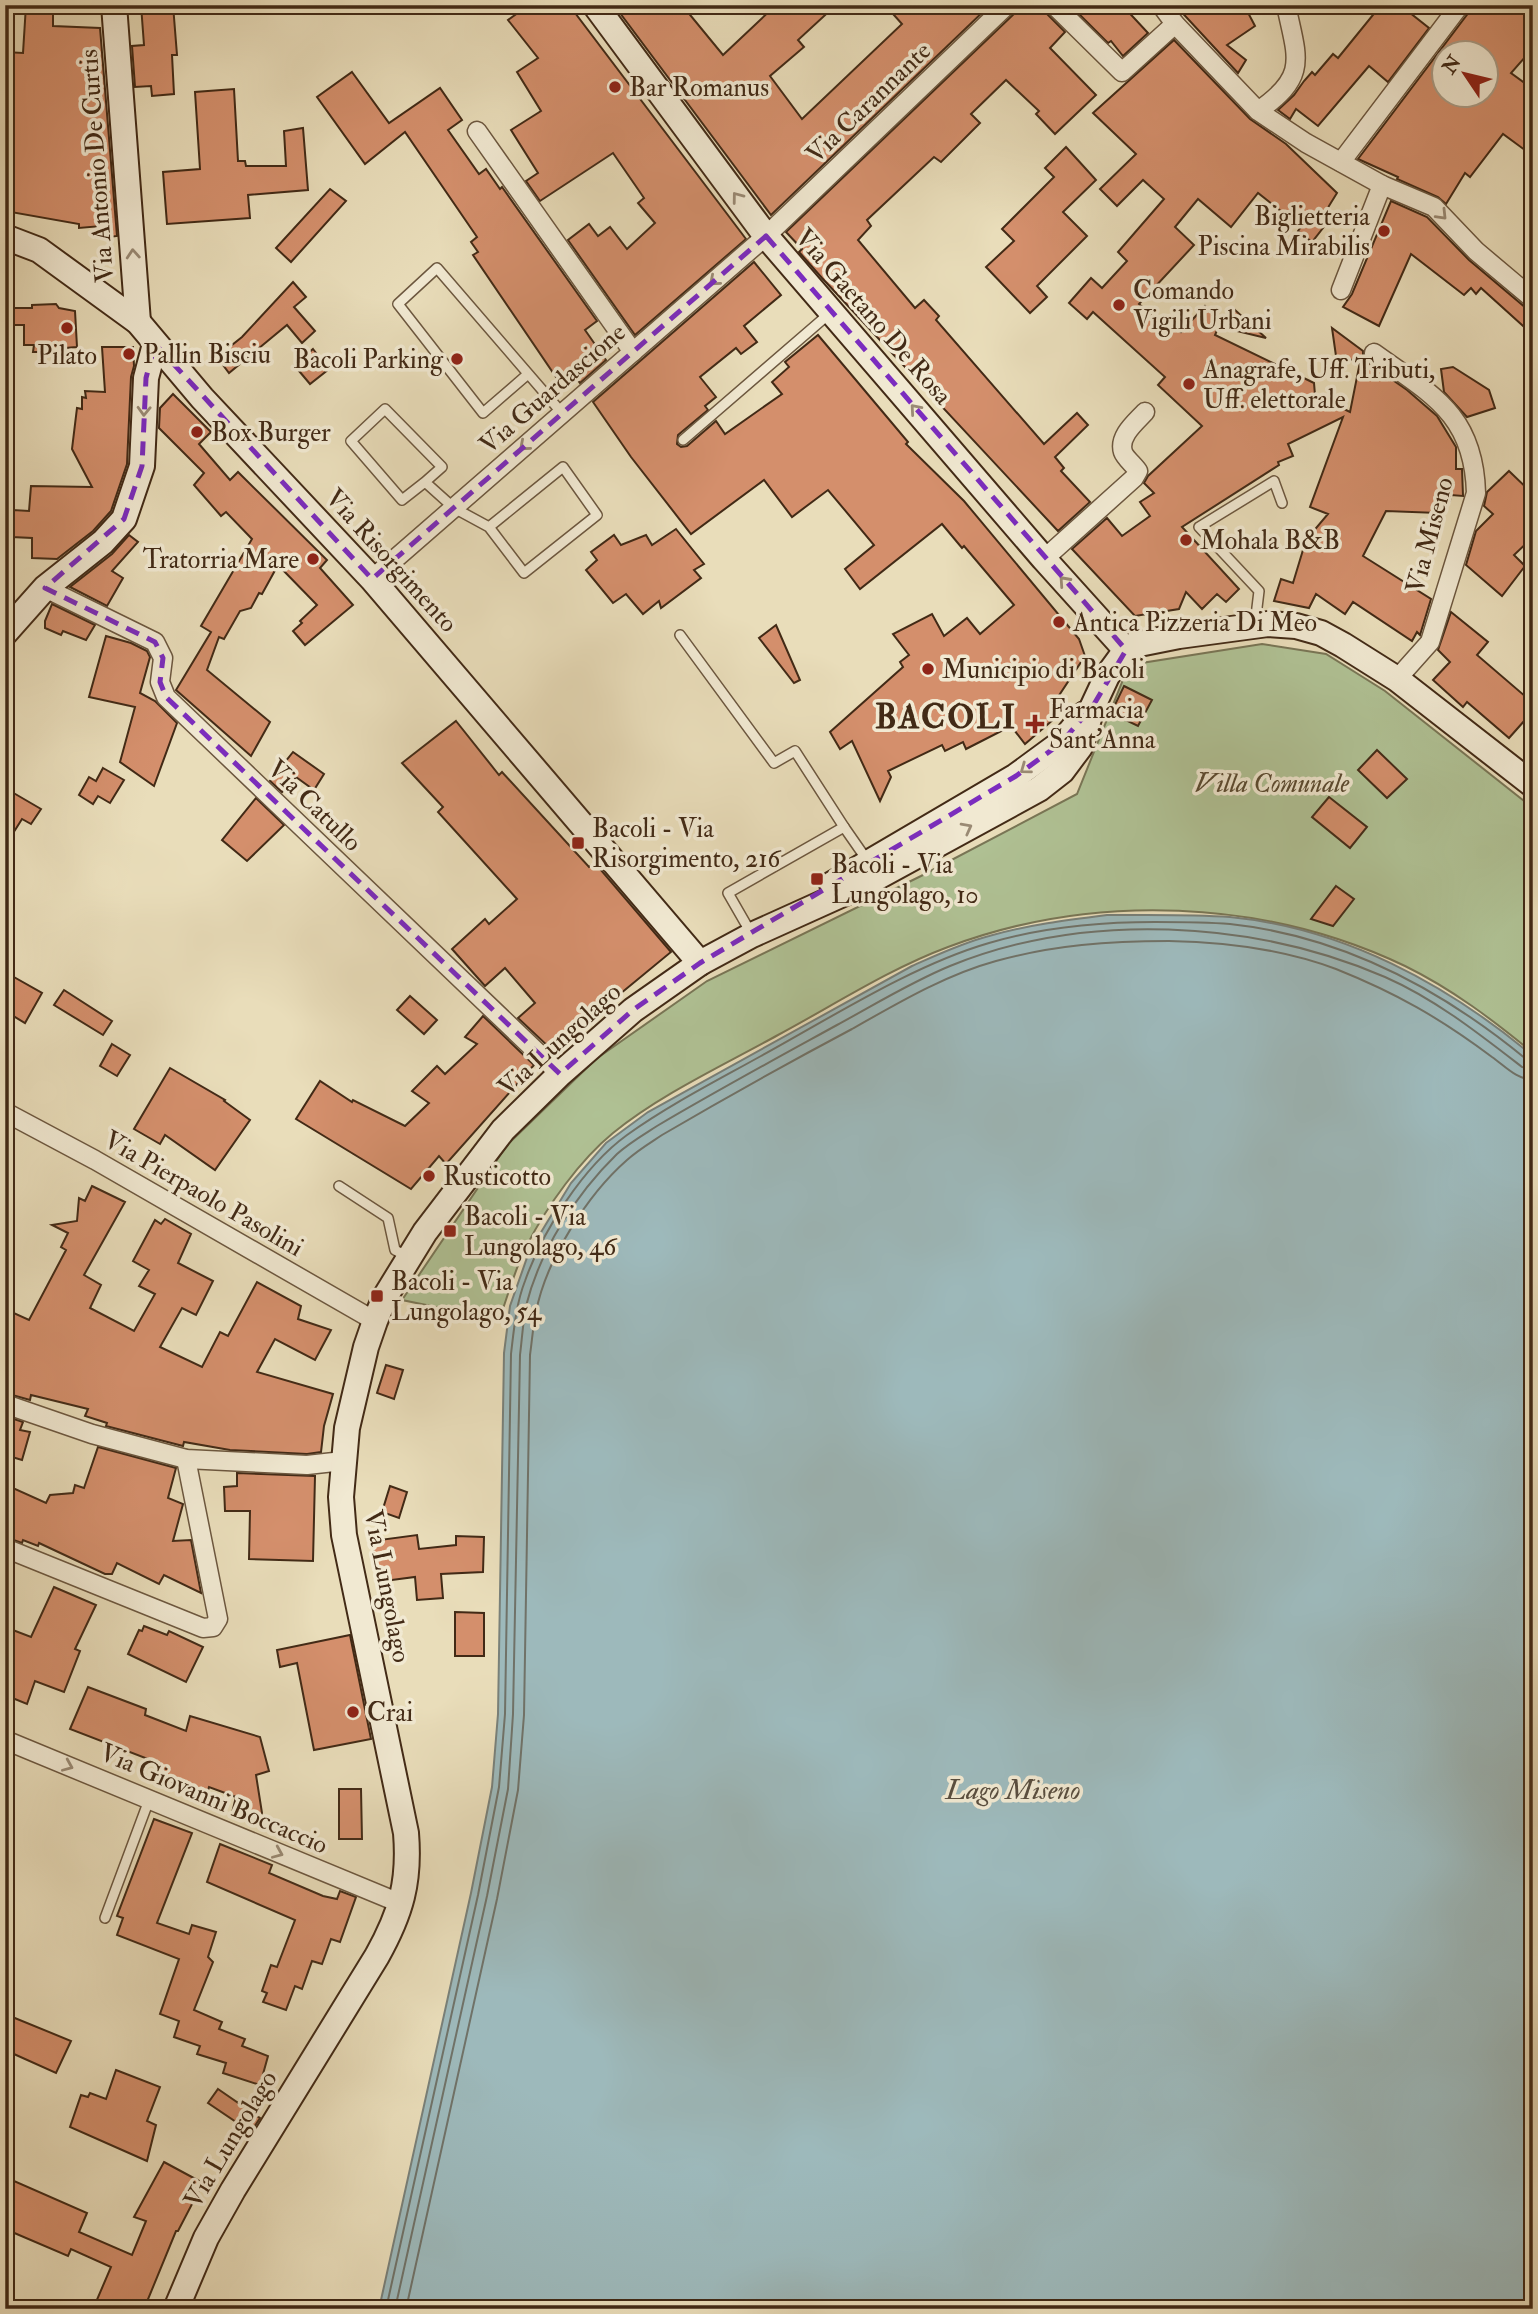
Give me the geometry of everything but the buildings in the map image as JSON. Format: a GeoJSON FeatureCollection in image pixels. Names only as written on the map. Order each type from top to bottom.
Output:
{"type":"FeatureCollection","features":[{"type":"Feature","properties":{"kind":"main road","name":"Via Antonio De Curtis"},"geometry":{"type":"LineString","coordinates":[[114,5],[138,322]]}},
{"type":"Feature","properties":{"kind":"main road","name":"Via Gaetano De Rosa"},"geometry":{"type":"LineString","coordinates":[[595,5],[766,236],[1044,559],[1126,650]]}},
{"type":"Feature","properties":{"kind":"main road","name":"Via Risorgimento"},"geometry":{"type":"LineString","coordinates":[[5,237],[39,250],[138,322],[202,398],[372,579],[700,963]]}},
{"type":"Feature","properties":{"kind":"main road"},"geometry":{"type":"LineString","coordinates":[[5,633],[45,588],[103,542],[124,519],[142,466],[146,377],[155,344]]}},
{"type":"Feature","properties":{"kind":"main road"},"geometry":{"type":"LineString","coordinates":[[1126,650],[1134,645],[1179,636],[1255,625],[1296,626],[1321,633],[1397,679],[1533,785]]}},
{"type":"Feature","properties":{"kind":"main road","name":"Via Lungolago"},"geometry":{"type":"LineString","coordinates":[[176,2309],[206,2238],[382,1947],[402,1905],[408,1864],[406,1833],[344,1535],[341,1497],[342,1461],[347,1428],[366,1348],[385,1297],[425,1232],[491,1145],[560,1074],[633,1010],[700,963],[873,869],[1016,776],[1061,743],[1093,706],[1107,676],[1126,650]]}},
{"type":"Feature","properties":{"kind":"street","name":"Via Carannante"},"geometry":{"type":"LineString","coordinates":[[766,236],[1007,5]]}},
{"type":"Feature","properties":{"kind":"street"},"geometry":{"type":"LineString","coordinates":[[1054,5],[1122,72],[1175,24]]}},
{"type":"Feature","properties":{"kind":"street"},"geometry":{"type":"LineString","coordinates":[[1161,5],[1175,24],[1258,111],[1306,143],[1382,185],[1434,207],[1476,251],[1533,299]]}},
{"type":"Feature","properties":{"kind":"street"},"geometry":{"type":"LineString","coordinates":[[1258,111],[1286,89],[1294,75],[1298,59],[1286,5]]}},
{"type":"Feature","properties":{"kind":"street"},"geometry":{"type":"LineString","coordinates":[[1341,162],[1461,5]]}},
{"type":"Feature","properties":{"kind":"street"},"geometry":{"type":"LineString","coordinates":[[477,131],[633,352]]}},
{"type":"Feature","properties":{"kind":"street"},"geometry":{"type":"LineString","coordinates":[[1341,290],[1382,185]]}},
{"type":"Feature","properties":{"kind":"street","name":"Via Guardascione"},"geometry":{"type":"LineString","coordinates":[[372,579],[766,236]]}},
{"type":"Feature","properties":{"kind":"street","name":"Via Miseno"},"geometry":{"type":"LineString","coordinates":[[1374,353],[1438,398],[1467,442],[1476,469],[1476,493],[1430,642],[1397,679]]}},
{"type":"Feature","properties":{"kind":"street"},"geometry":{"type":"LineString","coordinates":[[1044,559],[1134,478],[1138,471],[1123,452],[1123,442],[1126,433],[1145,412]]}},
{"type":"Feature","properties":{"kind":"street","name":"Via Catullo"},"geometry":{"type":"LineString","coordinates":[[45,588],[155,642],[163,658],[160,682],[166,697],[560,1074]]}},
{"type":"Feature","properties":{"kind":"street","name":"Via Pierpaolo Pasolini"},"geometry":{"type":"LineString","coordinates":[[5,1112],[95,1160],[375,1321]]}},
{"type":"Feature","properties":{"kind":"street"},"geometry":{"type":"LineString","coordinates":[[5,1404],[92,1434],[186,1459],[307,1465],[342,1461]]}},
{"type":"Feature","properties":{"kind":"street"},"geometry":{"type":"LineString","coordinates":[[5,1548],[203,1628],[213,1627],[218,1619],[186,1459]]}},
{"type":"Feature","properties":{"kind":"street","name":"Via Giovanni Boccaccio"},"geometry":{"type":"LineString","coordinates":[[5,1740],[402,1905]]}},
{"type":"Feature","properties":{"kind":"lane"},"geometry":{"type":"LineString","coordinates":[[528,374],[483,413],[398,304],[437,268],[562,413]]}},
{"type":"Feature","properties":{"kind":"lane"},"geometry":{"type":"LineString","coordinates":[[682,440],[831,312]]}},
{"type":"Feature","properties":{"kind":"lane"},"geometry":{"type":"LineString","coordinates":[[385,409],[442,467],[425,482],[402,500],[351,441],[385,409]]}},
{"type":"Feature","properties":{"kind":"lane"},"geometry":{"type":"LineString","coordinates":[[425,482],[454,508],[489,527],[524,573],[597,515],[563,467],[489,527]]}},
{"type":"Feature","properties":{"kind":"lane"},"geometry":{"type":"LineString","coordinates":[[1255,625],[1259,591],[1199,527],[1274,481],[1282,503]]}},
{"type":"Feature","properties":{"kind":"lane"},"geometry":{"type":"LineString","coordinates":[[680,635],[774,763],[796,751],[873,869]]}},
{"type":"Feature","properties":{"kind":"lane"},"geometry":{"type":"LineString","coordinates":[[752,935],[728,893],[844,827]]}},
{"type":"Feature","properties":{"kind":"lane"},"geometry":{"type":"LineString","coordinates":[[339,1186],[388,1218],[395,1250],[409,1258]]}},
{"type":"Feature","properties":{"kind":"lane"},"geometry":{"type":"LineString","coordinates":[[106,1917],[149,1800]]}},
{"type":"Feature","properties":{"kind":"highlighted area"},"geometry":{"type":"Polygon","coordinates":[[[766,236],[1126,650],[1093,706],[1061,743],[1016,776],[700,963],[633,1010],[560,1074],[166,697],[160,682],[163,658],[155,642],[45,588],[124,519],[142,466],[146,378],[155,344],[372,579],[766,236]]]}},
{"type":"Feature","properties":{"kind":"green space","name":"Villa Comunale"},"geometry":{"type":"Polygon","coordinates":[[[1262,644],[1326,654],[1385,691],[1533,808],[1533,1053],[1472,1006],[1405,966],[1351,944],[1295,927],[1237,916],[1179,911],[1120,911],[1061,917],[1004,929],[948,947],[883,977],[672,1093],[613,1133],[565,1184],[544,1215],[523,1254],[499,1320],[402,1300],[507,1145],[596,1059],[707,981],[921,876],[1077,794],[1129,665],[1262,644]]]}},
{"type":"Feature","properties":{"kind":"water","name":"Lago Miseno"},"geometry":{"type":"Polygon","coordinates":[[[1107,915],[1230,917],[1313,933],[1353,947],[1429,983],[1465,1005],[1533,1056],[1533,2309],[379,2309],[492,1787],[498,1714],[504,1353],[510,1306],[529,1252],[571,1183],[606,1143],[648,1112],[912,966],[979,939],[1018,929],[1107,915]]]}},
{"type":"Feature","properties":{"kind":"place","name":"Bar Romanus"},"geometry":{"type":"Point","coordinates":[615,87]}},
{"type":"Feature","properties":{"kind":"place","name":"Biglietteria Piscina Mirabilis"},"geometry":{"type":"Point","coordinates":[1384,231]}},
{"type":"Feature","properties":{"kind":"place","name":"Comando Vigili Urbani"},"geometry":{"type":"Point","coordinates":[1119,305]}},
{"type":"Feature","properties":{"kind":"place","name":"Pilato"},"geometry":{"type":"Point","coordinates":[67,328]}},
{"type":"Feature","properties":{"kind":"place","name":"Pallin Bisciu"},"geometry":{"type":"Point","coordinates":[129,354]}},
{"type":"Feature","properties":{"kind":"place","name":"Bacoli Parking"},"geometry":{"type":"Point","coordinates":[457,359]}},
{"type":"Feature","properties":{"kind":"place","name":"Anagrafe, Uff. Tributi, Uff. elettorale"},"geometry":{"type":"Point","coordinates":[1189,384]}},
{"type":"Feature","properties":{"kind":"place","name":"Box Burger"},"geometry":{"type":"Point","coordinates":[197,432]}},
{"type":"Feature","properties":{"kind":"place","name":"Mohala B&B"},"geometry":{"type":"Point","coordinates":[1186,540]}},
{"type":"Feature","properties":{"kind":"place","name":"Tratorria Mare"},"geometry":{"type":"Point","coordinates":[313,559]}},
{"type":"Feature","properties":{"kind":"place","name":"Antica Pizzeria Di Meo"},"geometry":{"type":"Point","coordinates":[1059,622]}},
{"type":"Feature","properties":{"kind":"place","name":"Municipio di Bacoli"},"geometry":{"type":"Point","coordinates":[928,669]}},
{"type":"Feature","properties":{"kind":"place","name":"Farmacia Sant'Anna"},"geometry":{"type":"Point","coordinates":[1035,724]}},
{"type":"Feature","properties":{"kind":"place","name":"Bacoli - Via Risorgimento, 216"},"geometry":{"type":"Point","coordinates":[578,843]}},
{"type":"Feature","properties":{"kind":"place","name":"Bacoli - Via Lungolago, 10"},"geometry":{"type":"Point","coordinates":[817,879]}},
{"type":"Feature","properties":{"kind":"place","name":"Rusticotto"},"geometry":{"type":"Point","coordinates":[429,1176]}},
{"type":"Feature","properties":{"kind":"place","name":"Bacoli - Via Lungolago, 46"},"geometry":{"type":"Point","coordinates":[450,1231]}},
{"type":"Feature","properties":{"kind":"place","name":"Bacoli - Via Lungolago, 54"},"geometry":{"type":"Point","coordinates":[377,1296]}},
{"type":"Feature","properties":{"kind":"place","name":"Crai"},"geometry":{"type":"Point","coordinates":[353,1712]}},
{"type":"Feature","properties":{"kind":"district","name":"BACOLI"},"geometry":{"type":"Point","coordinates":[946,716]}}]}
